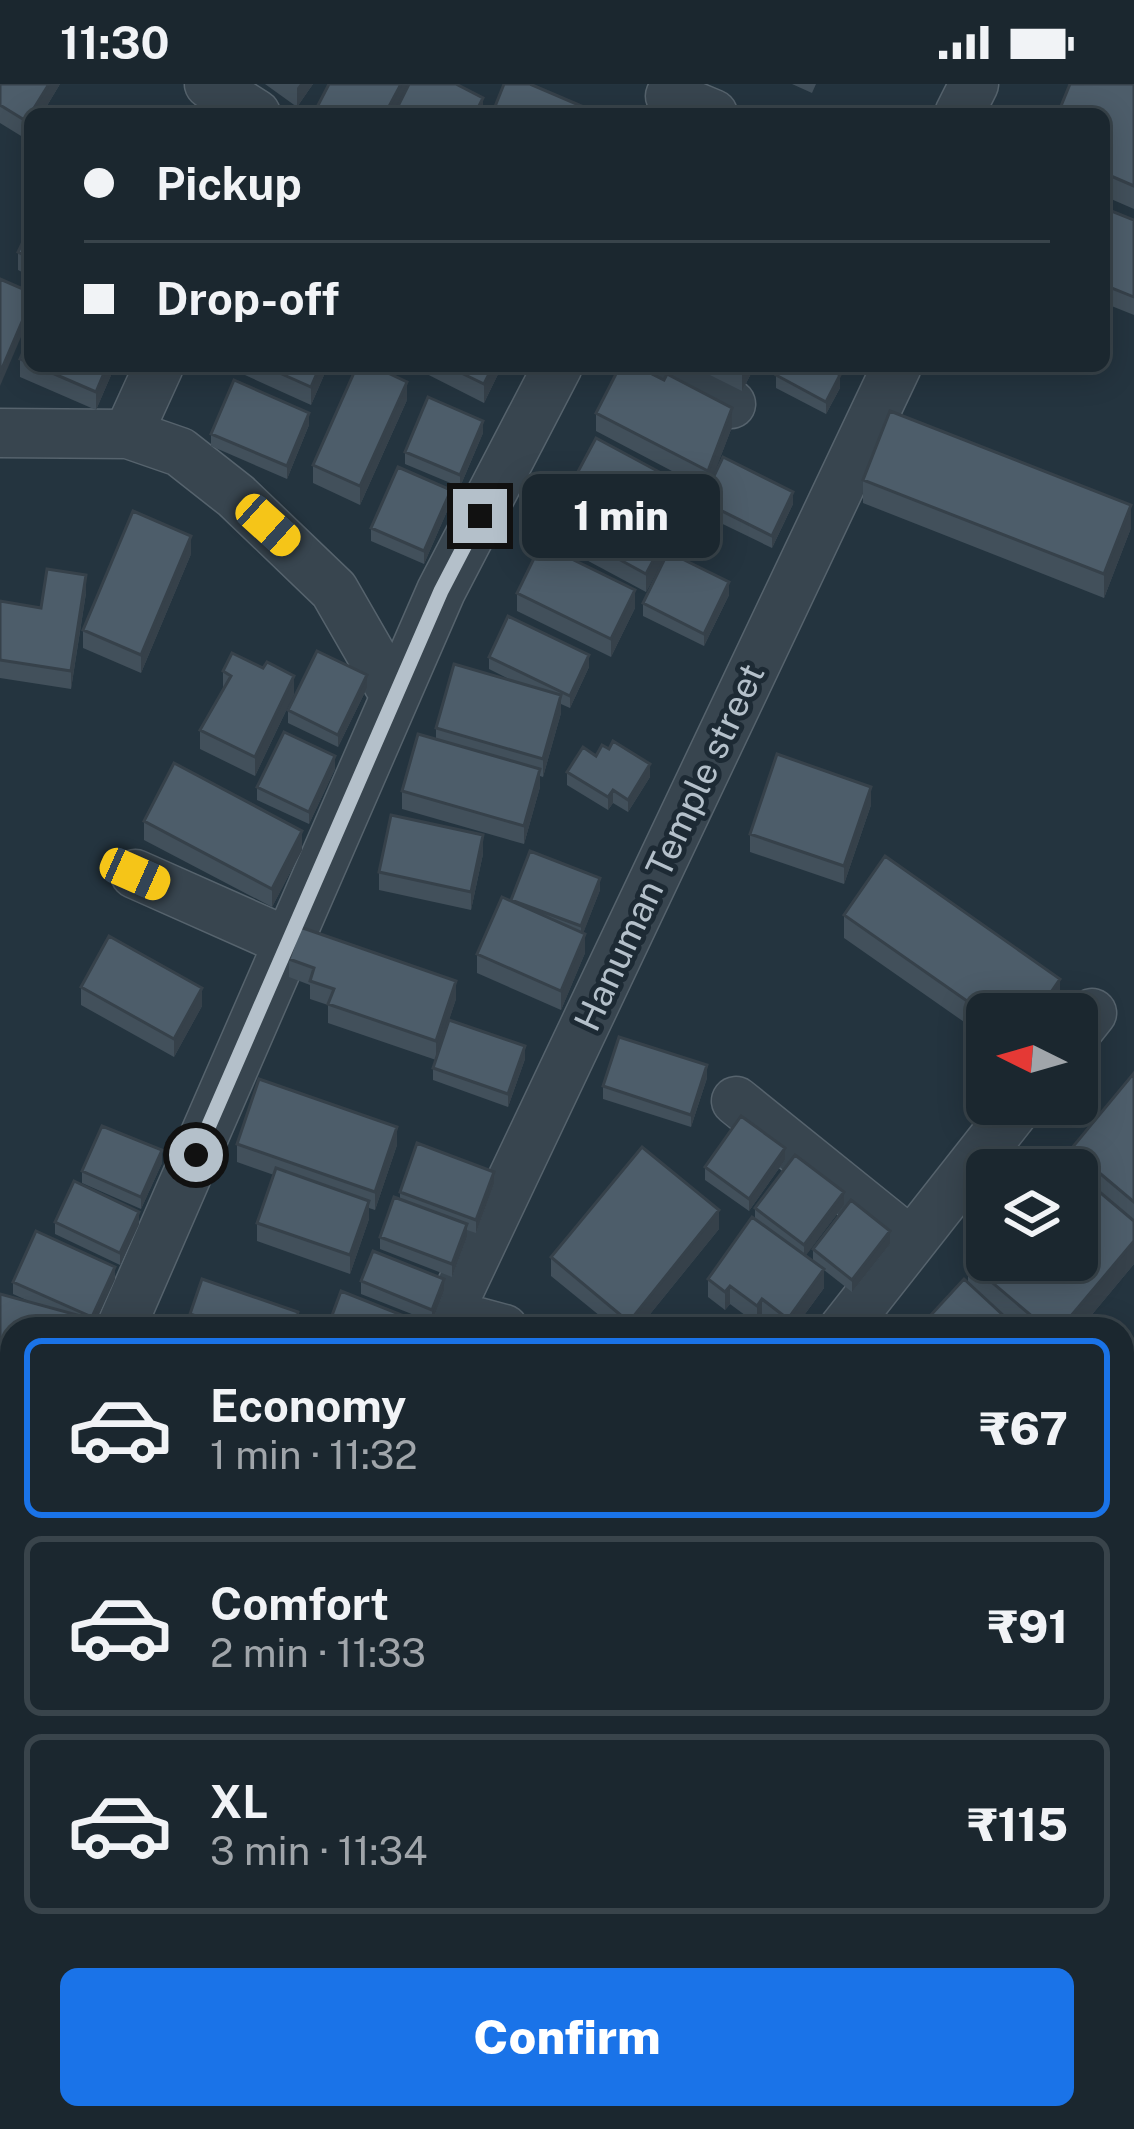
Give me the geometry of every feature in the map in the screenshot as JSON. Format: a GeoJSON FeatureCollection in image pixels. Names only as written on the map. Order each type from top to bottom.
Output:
{"type":"FeatureCollection","features":[{"type":"Feature","properties":{"kind":"street"},"geometry":{"type":"LineString","coordinates":[[209,84],[247,108]]}},
{"type":"Feature","properties":{"kind":"street"},"geometry":{"type":"LineString","coordinates":[[128,434],[156,372]]}},
{"type":"Feature","properties":{"kind":"street"},"geometry":{"type":"LineString","coordinates":[[125,1317],[441,591],[555,372]]}},
{"type":"Feature","properties":{"kind":"street"},"geometry":{"type":"LineString","coordinates":[[669,372],[731,404]]}},
{"type":"Feature","properties":{"kind":"street","name":"Hanuman Temple street"},"geometry":{"type":"LineString","coordinates":[[447,1317],[894,372]]}},
{"type":"Feature","properties":{"kind":"street"},"geometry":{"type":"LineString","coordinates":[[0,433],[128,434],[180,452],[300,554],[334,590],[394,696]]}},
{"type":"Feature","properties":{"kind":"street"},"geometry":{"type":"LineString","coordinates":[[135,874],[288,942]]}},
{"type":"Feature","properties":{"kind":"street"},"geometry":{"type":"LineString","coordinates":[[736,1101],[911,1242]]}},
{"type":"Feature","properties":{"kind":"street"},"geometry":{"type":"LineString","coordinates":[[852,1317],[1003,1125]]}},
{"type":"Feature","properties":{"kind":"building"},"geometry":{"type":"Polygon","coordinates":[[[0,84],[49,84],[34,108],[24,108],[24,120],[0,105],[0,84]]]}},
{"type":"Feature","properties":{"kind":"building"},"geometry":{"type":"Polygon","coordinates":[[[329,84],[401,84],[388,108],[317,108],[329,84]]]}},
{"type":"Feature","properties":{"kind":"building"},"geometry":{"type":"Polygon","coordinates":[[[409,84],[456,84],[483,98],[478,108],[397,108],[409,84]]]}},
{"type":"Feature","properties":{"kind":"building"},"geometry":{"type":"Polygon","coordinates":[[[504,84],[530,84],[586,108],[494,108],[504,84]]]}},
{"type":"Feature","properties":{"kind":"building"},"geometry":{"type":"Polygon","coordinates":[[[1070,84],[1134,84],[1134,186],[1110,176],[1110,108],[1061,106],[1070,84]]]}},
{"type":"Feature","properties":{"kind":"building"},"geometry":{"type":"Polygon","coordinates":[[[1110,210],[1134,220],[1134,297],[1110,287],[1110,210]]]}},
{"type":"Feature","properties":{"kind":"building"},"geometry":{"type":"Polygon","coordinates":[[[0,279],[24,289],[24,317],[0,373],[0,279]]]}},
{"type":"Feature","properties":{"kind":"building"},"geometry":{"type":"Polygon","coordinates":[[[50,372],[104,372],[96,392],[50,372]]]}},
{"type":"Feature","properties":{"kind":"building"},"geometry":{"type":"Polygon","coordinates":[[[277,372],[317,372],[311,387],[277,372]]]}},
{"type":"Feature","properties":{"kind":"building"},"geometry":{"type":"Polygon","coordinates":[[[354,372],[386,372],[407,382],[360,486],[313,465],[354,372]]]}},
{"type":"Feature","properties":{"kind":"building"},"geometry":{"type":"Polygon","coordinates":[[[459,372],[490,372],[484,384],[459,372]]]}},
{"type":"Feature","properties":{"kind":"building"},"geometry":{"type":"Polygon","coordinates":[[[617,372],[648,372],[664,380],[667,374],[732,408],[708,471],[596,413],[617,372]]]}},
{"type":"Feature","properties":{"kind":"building"},"geometry":{"type":"Polygon","coordinates":[[[835,372],[840,375],[826,402],[776,375],[835,372]]]}},
{"type":"Feature","properties":{"kind":"building"},"geometry":{"type":"Polygon","coordinates":[[[234,380],[309,413],[287,466],[211,434],[234,380]]]}},
{"type":"Feature","properties":{"kind":"building"},"geometry":{"type":"Polygon","coordinates":[[[428,397],[483,421],[460,475],[405,452],[428,397]]]}},
{"type":"Feature","properties":{"kind":"building"},"geometry":{"type":"Polygon","coordinates":[[[890,411],[1131,505],[1104,574],[863,480],[890,411]]]}},
{"type":"Feature","properties":{"kind":"building"},"geometry":{"type":"Polygon","coordinates":[[[596,438],[691,489],[646,574],[551,522],[596,438]]]}},
{"type":"Feature","properties":{"kind":"building"},"geometry":{"type":"Polygon","coordinates":[[[723,457],[793,492],[772,536],[702,501],[723,457]]]}},
{"type":"Feature","properties":{"kind":"building"},"geometry":{"type":"Polygon","coordinates":[[[398,467],[451,490],[424,551],[371,528],[398,467]]]}},
{"type":"Feature","properties":{"kind":"building"},"geometry":{"type":"Polygon","coordinates":[[[133,511],[191,536],[141,655],[83,630],[133,511]]]}},
{"type":"Feature","properties":{"kind":"building"},"geometry":{"type":"Polygon","coordinates":[[[541,544],[635,590],[611,639],[517,593],[541,544]]]}},
{"type":"Feature","properties":{"kind":"building"},"geometry":{"type":"Polygon","coordinates":[[[668,552],[729,582],[704,634],[643,603],[668,552]]]}},
{"type":"Feature","properties":{"kind":"building"},"geometry":{"type":"Polygon","coordinates":[[[47,569],[86,575],[71,671],[0,660],[0,601],[41,608],[47,569]]]}},
{"type":"Feature","properties":{"kind":"building"},"geometry":{"type":"Polygon","coordinates":[[[508,616],[589,655],[570,696],[489,657],[508,616]]]}},
{"type":"Feature","properties":{"kind":"building"},"geometry":{"type":"Polygon","coordinates":[[[317,651],[367,675],[338,735],[288,710],[317,651]]]}},
{"type":"Feature","properties":{"kind":"building"},"geometry":{"type":"Polygon","coordinates":[[[232,653],[263,668],[267,662],[294,676],[255,757],[200,730],[231,676],[223,671],[232,653]]]}},
{"type":"Feature","properties":{"kind":"building"},"geometry":{"type":"Polygon","coordinates":[[[454,664],[561,695],[543,759],[436,728],[454,664]]]}},
{"type":"Feature","properties":{"kind":"building"},"geometry":{"type":"Polygon","coordinates":[[[284,732],[335,756],[309,812],[257,787],[284,732]]]}},
{"type":"Feature","properties":{"kind":"building"},"geometry":{"type":"Polygon","coordinates":[[[418,734],[540,769],[524,826],[402,791],[418,734]]]}},
{"type":"Feature","properties":{"kind":"building"},"geometry":{"type":"Polygon","coordinates":[[[613,741],[650,764],[628,800],[613,790],[608,797],[567,772],[583,747],[596,756],[602,745],[609,749],[613,741]]]}},
{"type":"Feature","properties":{"kind":"building"},"geometry":{"type":"Polygon","coordinates":[[[777,754],[871,787],[844,866],[750,834],[777,754]]]}},
{"type":"Feature","properties":{"kind":"building"},"geometry":{"type":"Polygon","coordinates":[[[174,763],[302,831],[272,889],[144,821],[174,763]]]}},
{"type":"Feature","properties":{"kind":"building"},"geometry":{"type":"Polygon","coordinates":[[[391,815],[483,835],[471,892],[379,872],[391,815]]]}},
{"type":"Feature","properties":{"kind":"building"},"geometry":{"type":"Polygon","coordinates":[[[530,851],[600,878],[581,926],[511,900],[530,851]]]}},
{"type":"Feature","properties":{"kind":"building"},"geometry":{"type":"Polygon","coordinates":[[[885,856],[1060,979],[1050,993],[966,993],[966,1000],[844,915],[885,856]]]}},
{"type":"Feature","properties":{"kind":"building"},"geometry":{"type":"Polygon","coordinates":[[[502,897],[585,934],[561,991],[477,954],[502,897]]]}},
{"type":"Feature","properties":{"kind":"building"},"geometry":{"type":"Polygon","coordinates":[[[300,927],[456,981],[436,1041],[328,1004],[334,989],[310,981],[314,968],[289,959],[300,927]]]}},
{"type":"Feature","properties":{"kind":"building"},"geometry":{"type":"Polygon","coordinates":[[[109,936],[202,988],[174,1039],[81,987],[109,936]]]}},
{"type":"Feature","properties":{"kind":"building"},"geometry":{"type":"Polygon","coordinates":[[[449,1020],[525,1046],[508,1094],[433,1068],[449,1020]]]}},
{"type":"Feature","properties":{"kind":"building"},"geometry":{"type":"Polygon","coordinates":[[[619,1037],[707,1065],[691,1115],[603,1086],[619,1037]]]}},
{"type":"Feature","properties":{"kind":"building"},"geometry":{"type":"Polygon","coordinates":[[[1134,1073],[1134,1202],[1098,1172],[1098,1149],[1071,1149],[1091,1125],[1098,1125],[1098,1116],[1134,1073]]]}},
{"type":"Feature","properties":{"kind":"building"},"geometry":{"type":"Polygon","coordinates":[[[259,1079],[397,1127],[375,1192],[237,1144],[259,1079]]]}},
{"type":"Feature","properties":{"kind":"building"},"geometry":{"type":"Polygon","coordinates":[[[741,1116],[785,1148],[749,1199],[705,1167],[741,1116]]]}},
{"type":"Feature","properties":{"kind":"building"},"geometry":{"type":"Polygon","coordinates":[[[102,1126],[162,1150],[141,1197],[82,1171],[102,1126]]]}},
{"type":"Feature","properties":{"kind":"building"},"geometry":{"type":"Polygon","coordinates":[[[417,1143],[494,1172],[476,1220],[400,1192],[417,1143]]]}},
{"type":"Feature","properties":{"kind":"building"},"geometry":{"type":"Polygon","coordinates":[[[642,1147],[719,1210],[633,1317],[623,1317],[551,1257],[642,1147]]]}},
{"type":"Feature","properties":{"kind":"building"},"geometry":{"type":"Polygon","coordinates":[[[795,1155],[844,1192],[804,1245],[755,1208],[795,1155]]]}},
{"type":"Feature","properties":{"kind":"building"},"geometry":{"type":"Polygon","coordinates":[[[276,1168],[369,1201],[350,1255],[257,1223],[276,1168]]]}},
{"type":"Feature","properties":{"kind":"building"},"geometry":{"type":"Polygon","coordinates":[[[74,1181],[139,1212],[120,1253],[55,1222],[74,1181]]]}},
{"type":"Feature","properties":{"kind":"building"},"geometry":{"type":"Polygon","coordinates":[[[1098,1191],[1134,1221],[1134,1241],[1070,1317],[1033,1317],[990,1281],[1098,1281],[1098,1191]]]}},
{"type":"Feature","properties":{"kind":"building"},"geometry":{"type":"Polygon","coordinates":[[[394,1197],[467,1224],[452,1264],[380,1237],[394,1197]]]}},
{"type":"Feature","properties":{"kind":"building"},"geometry":{"type":"Polygon","coordinates":[[[851,1200],[890,1231],[852,1280],[813,1249],[851,1200]]]}},
{"type":"Feature","properties":{"kind":"building"},"geometry":{"type":"Polygon","coordinates":[[[752,1217],[824,1269],[789,1317],[762,1299],[757,1306],[730,1286],[725,1292],[708,1279],[752,1217]]]}},
{"type":"Feature","properties":{"kind":"building"},"geometry":{"type":"Polygon","coordinates":[[[36,1231],[115,1267],[92,1317],[13,1282],[36,1231]]]}},
{"type":"Feature","properties":{"kind":"building"},"geometry":{"type":"Polygon","coordinates":[[[373,1251],[444,1279],[432,1310],[361,1281],[373,1251]]]}},
{"type":"Feature","properties":{"kind":"building"},"geometry":{"type":"Polygon","coordinates":[[[202,1279],[298,1312],[296,1317],[190,1314],[202,1279]]]}},
{"type":"Feature","properties":{"kind":"building"},"geometry":{"type":"Polygon","coordinates":[[[964,1279],[1005,1317],[929,1317],[964,1279]]]}},
{"type":"Feature","properties":{"kind":"building"},"geometry":{"type":"Polygon","coordinates":[[[341,1291],[407,1317],[331,1317],[341,1291]]]}},
{"type":"Feature","properties":{"kind":"building"},"geometry":{"type":"Polygon","coordinates":[[[0,1294],[81,1316],[81,1317],[0,1317],[0,1294]]]}},
{"type":"Feature","properties":{"kind":"route"},"geometry":{"type":"LineString","coordinates":[[196,1155],[441,591],[480,516]]}}]}
